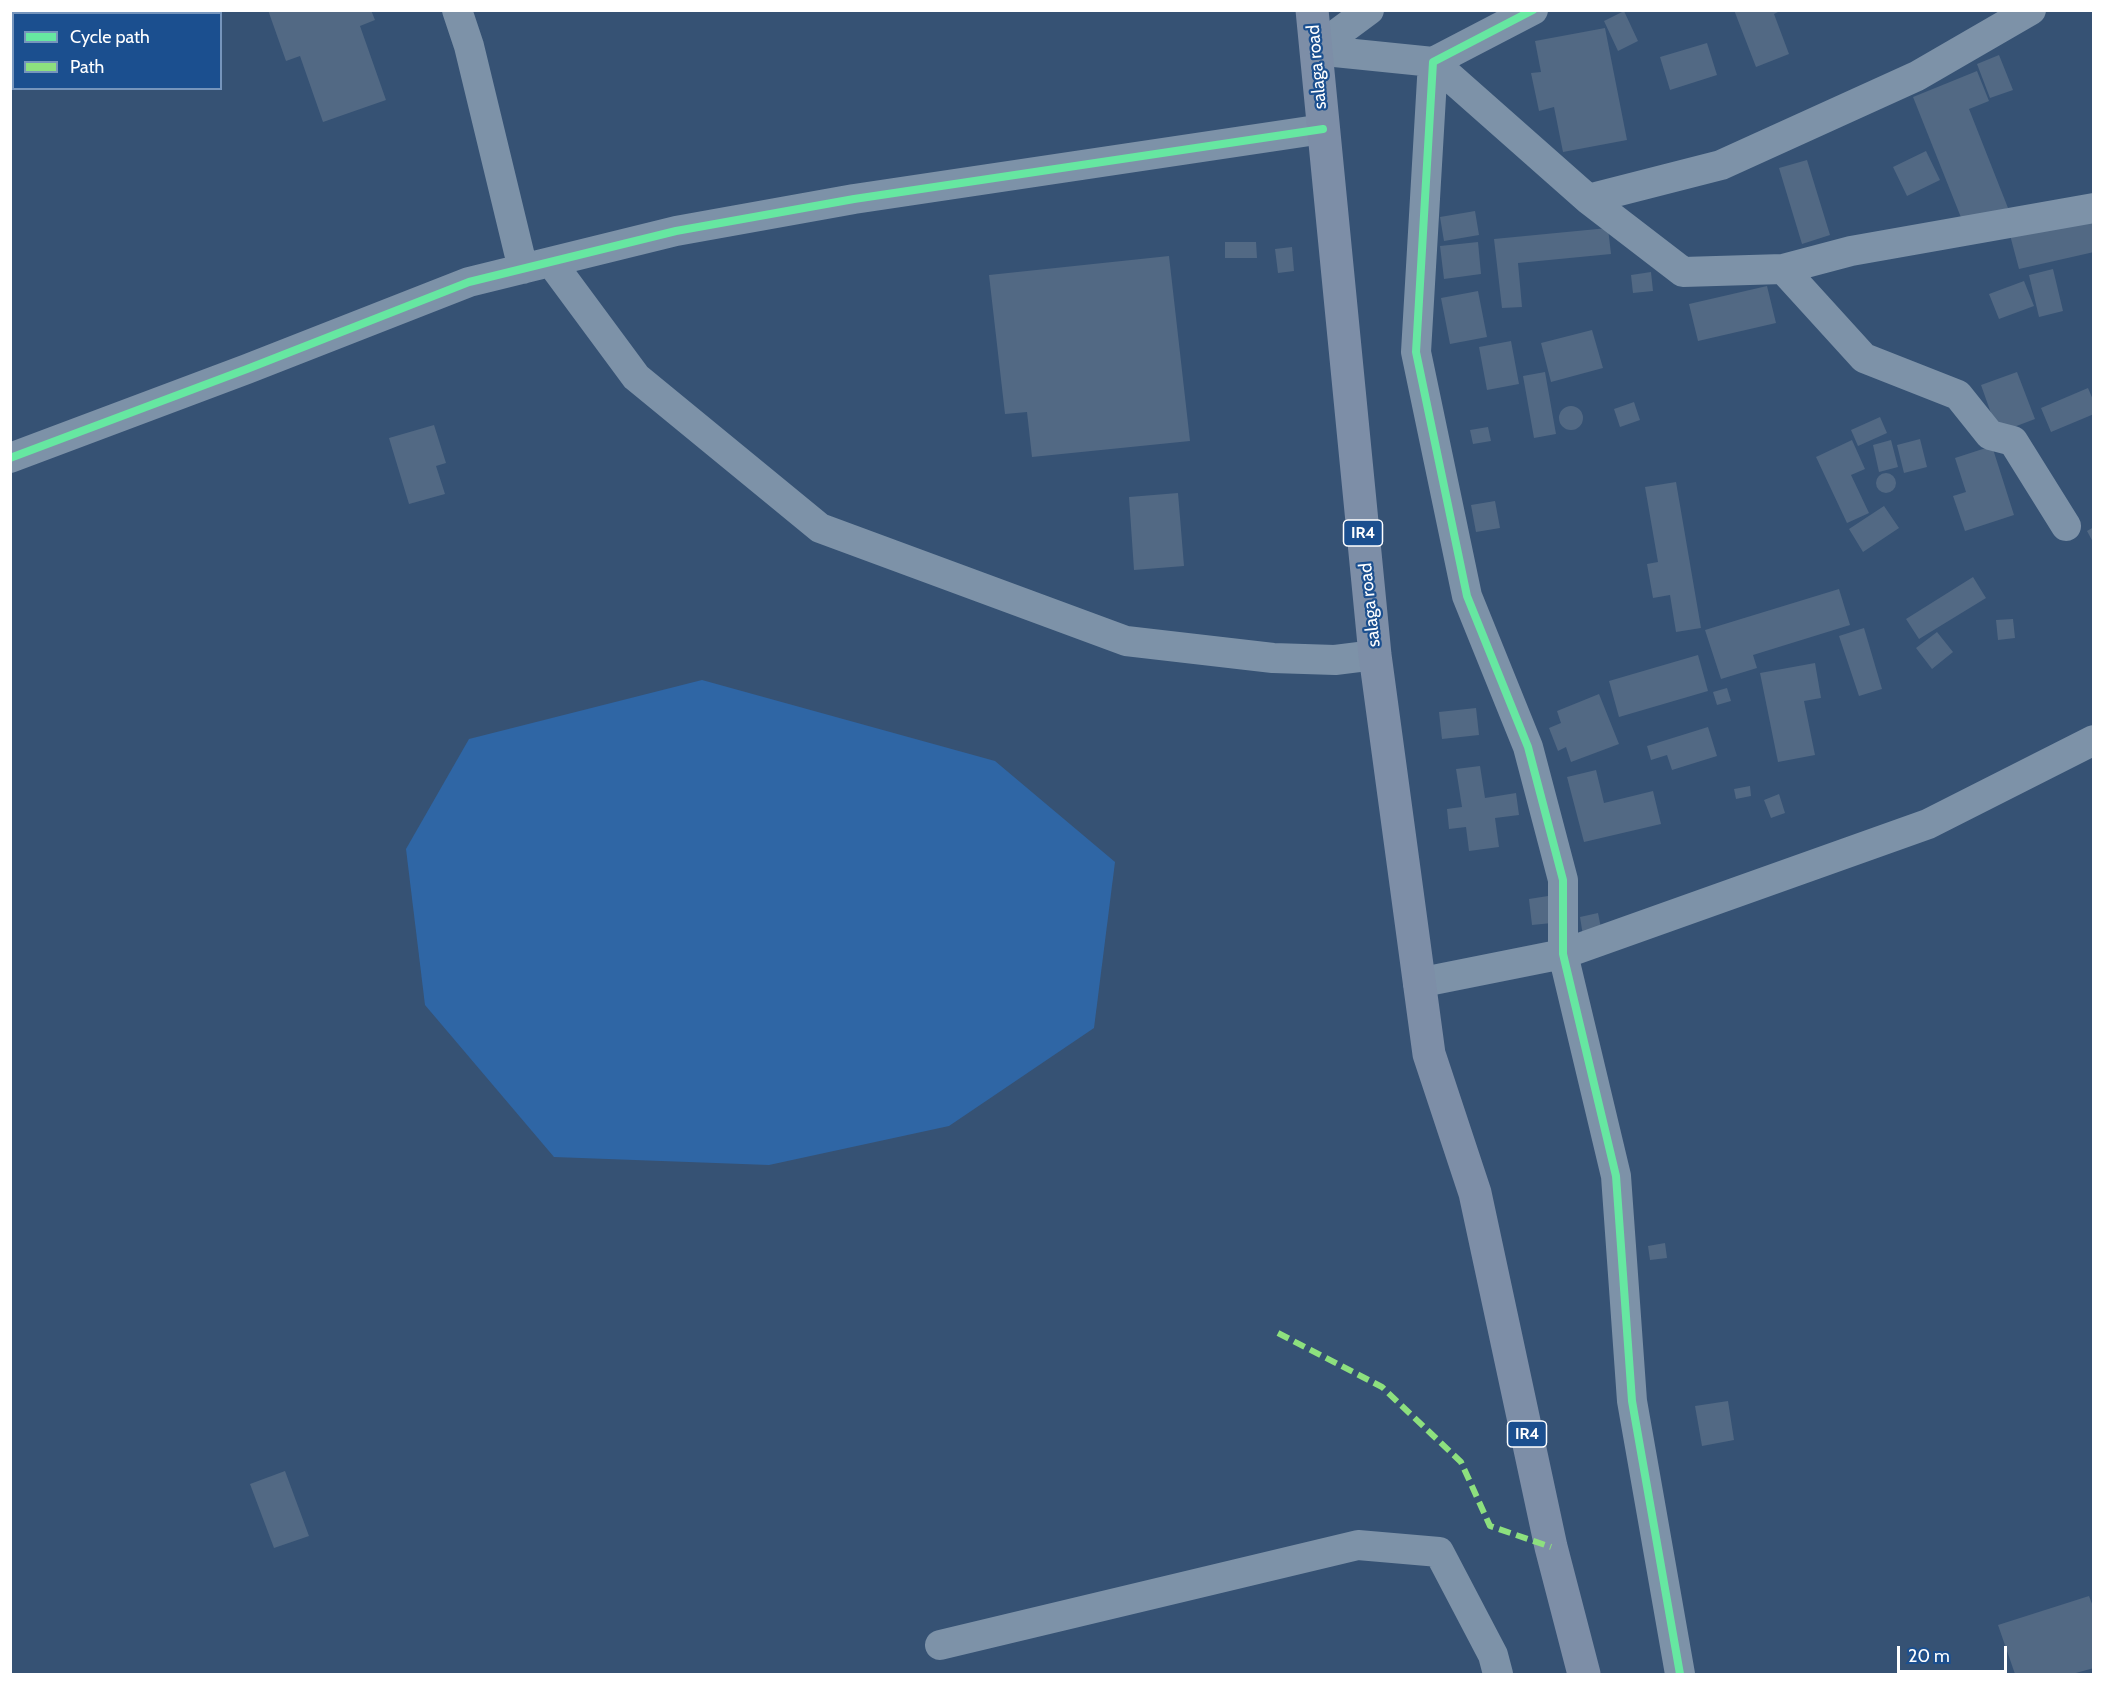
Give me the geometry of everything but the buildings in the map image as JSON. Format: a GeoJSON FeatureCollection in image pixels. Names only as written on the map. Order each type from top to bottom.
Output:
{"type":"FeatureCollection","features":[{"type":"Feature","properties":{"kind":"main road","name":"salaga road"},"geometry":{"type":"LineString","coordinates":[[1312,10],[1376,655],[1429,1054],[1475,1192],[1551,1547],[1584,1674]]}},
{"type":"Feature","properties":{"kind":"street"},"geometry":{"type":"LineString","coordinates":[[457,10],[469,46],[523,269]]}},
{"type":"Feature","properties":{"kind":"street"},"geometry":{"type":"LineString","coordinates":[[1315,50],[1370,10]]}},
{"type":"Feature","properties":{"kind":"street"},"geometry":{"type":"LineString","coordinates":[[1315,50],[1433,62],[1533,10]]}},
{"type":"Feature","properties":{"kind":"street"},"geometry":{"type":"LineString","coordinates":[[1588,199],[1721,165],[1917,76],[2031,10]]}},
{"type":"Feature","properties":{"kind":"street"},"geometry":{"type":"LineString","coordinates":[[1433,62],[1588,199],[1683,272],[1783,268],[1851,251],[2094,208]]}},
{"type":"Feature","properties":{"kind":"street"},"geometry":{"type":"LineString","coordinates":[[1433,62],[1416,352],[1467,596],[1528,747],[1563,880],[1563,954],[1616,1176],[1632,1401],[1680,1674]]}},
{"type":"Feature","properties":{"kind":"street"},"geometry":{"type":"LineString","coordinates":[[10,458],[469,282],[676,231],[854,199],[1323,129]]}},
{"type":"Feature","properties":{"kind":"street"},"geometry":{"type":"LineString","coordinates":[[551,262],[636,377],[820,528],[1126,641],[1273,658],[1335,660],[1376,655]]}},
{"type":"Feature","properties":{"kind":"street"},"geometry":{"type":"LineString","coordinates":[[1783,268],[1864,358],[1958,395],[1990,435],[2013,441],[2066,526]]}},
{"type":"Feature","properties":{"kind":"street"},"geometry":{"type":"LineString","coordinates":[[1418,983],[1563,954],[1928,824],[2094,740]]}},
{"type":"Feature","properties":{"kind":"street"},"geometry":{"type":"LineString","coordinates":[[940,1645],[1358,1545],[1439,1552],[1493,1655],[1498,1674]]}},
{"type":"Feature","properties":{"kind":"shaded area"},"geometry":{"type":"Polygon","coordinates":[[[702,680],[995,761],[1115,862],[1094,1028],[949,1126],[769,1165],[554,1157],[425,1005],[406,849],[469,739],[702,680]]]}},
{"type":"Feature","properties":{"kind":"marked path"},"geometry":{"type":"LineString","coordinates":[[1278,1333],[1382,1387],[1461,1462],[1490,1526],[1551,1547]]}},
{"type":"Feature","properties":{"kind":"cycle path"},"geometry":{"type":"LineString","coordinates":[[1533,10],[1433,62],[1416,352],[1467,596],[1528,747],[1563,880],[1563,954],[1616,1176],[1632,1401],[1680,1674]]}},
{"type":"Feature","properties":{"kind":"cycle path"},"geometry":{"type":"LineString","coordinates":[[10,458],[469,282],[676,231],[854,199],[1323,129]]}}]}
